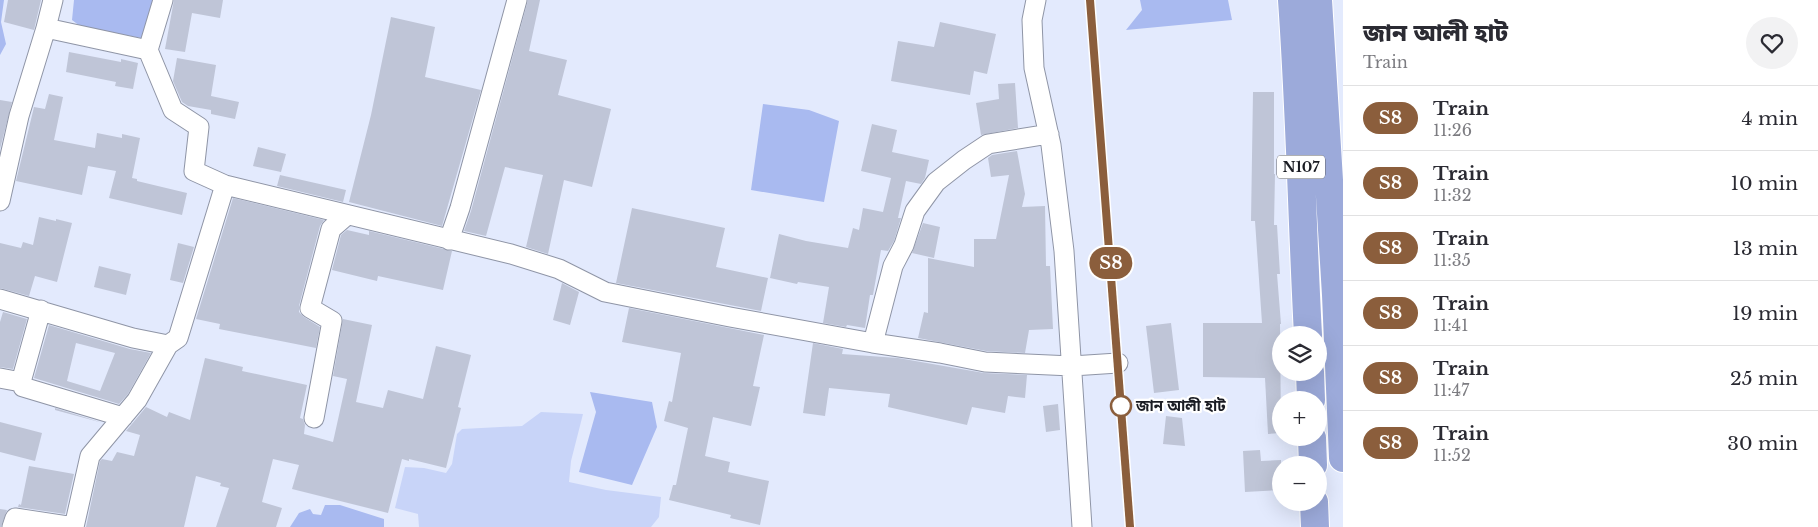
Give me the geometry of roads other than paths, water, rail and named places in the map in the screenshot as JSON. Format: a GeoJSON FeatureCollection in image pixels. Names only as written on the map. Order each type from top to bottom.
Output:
{"type":"FeatureCollection","features":[{"type":"Feature","properties":{"kind":"highway","name":"N107"},"geometry":{"type":"LineString","coordinates":[[1292,0],[1298,76],[1302,228],[1307,326]]}},
{"type":"Feature","properties":{"kind":"highway","name":"N107"},"geometry":{"type":"LineString","coordinates":[[1318,0],[1337,226],[1343,458]]}},
{"type":"Feature","properties":{"kind":"highway"},"geometry":{"type":"LineString","coordinates":[[1314,511],[1315,527]]}},
{"type":"Feature","properties":{"kind":"street"},"geometry":{"type":"LineString","coordinates":[[0,201],[19,116],[53,0]]}},
{"type":"Feature","properties":{"kind":"street"},"geometry":{"type":"LineString","coordinates":[[163,0],[148,50],[173,110],[200,127],[194,171],[225,185],[511,254],[559,269],[605,292],[984,362],[1072,366],[1118,363]]}},
{"type":"Feature","properties":{"kind":"street"},"geometry":{"type":"LineString","coordinates":[[449,240],[460,208],[518,0]]}},
{"type":"Feature","properties":{"kind":"street"},"geometry":{"type":"LineString","coordinates":[[1036,0],[1032,20],[1034,68],[1049,134],[1064,251],[1082,527]]}},
{"type":"Feature","properties":{"kind":"street"},"geometry":{"type":"LineString","coordinates":[[46,28],[148,50]]}},
{"type":"Feature","properties":{"kind":"street"},"geometry":{"type":"LineString","coordinates":[[873,342],[893,266],[904,245],[915,211],[936,182],[988,144],[1049,134]]}},
{"type":"Feature","properties":{"kind":"street"},"geometry":{"type":"LineString","coordinates":[[12,527],[15,518],[74,527],[90,456],[137,400],[168,345],[178,338],[225,185]]}},
{"type":"Feature","properties":{"kind":"street"},"geometry":{"type":"LineString","coordinates":[[314,418],[332,321],[310,308],[331,229],[347,215]]}},
{"type":"Feature","properties":{"kind":"street"},"geometry":{"type":"LineString","coordinates":[[0,299],[133,338],[168,345]]}},
{"type":"Feature","properties":{"kind":"street"},"geometry":{"type":"LineString","coordinates":[[41,310],[21,382],[23,387],[123,418]]}},
{"type":"Feature","properties":{"kind":"street"},"geometry":{"type":"LineString","coordinates":[[0,378],[21,382]]}},
{"type":"Feature","properties":{"kind":"street"},"geometry":{"type":"LineString","coordinates":[[1311,387],[1341,386]]}},
{"type":"Feature","properties":{"kind":"railway"},"geometry":{"type":"LineString","coordinates":[[1090,0],[1130,527]]}},
{"type":"Feature","properties":{"kind":"train","name":"S8"},"geometry":{"type":"LineString","coordinates":[[1090,0],[1130,527]]}},
{"type":"Feature","properties":{"kind":"place","name":"জান আলী হাট"},"geometry":{"type":"Point","coordinates":[1121,406]}}]}
